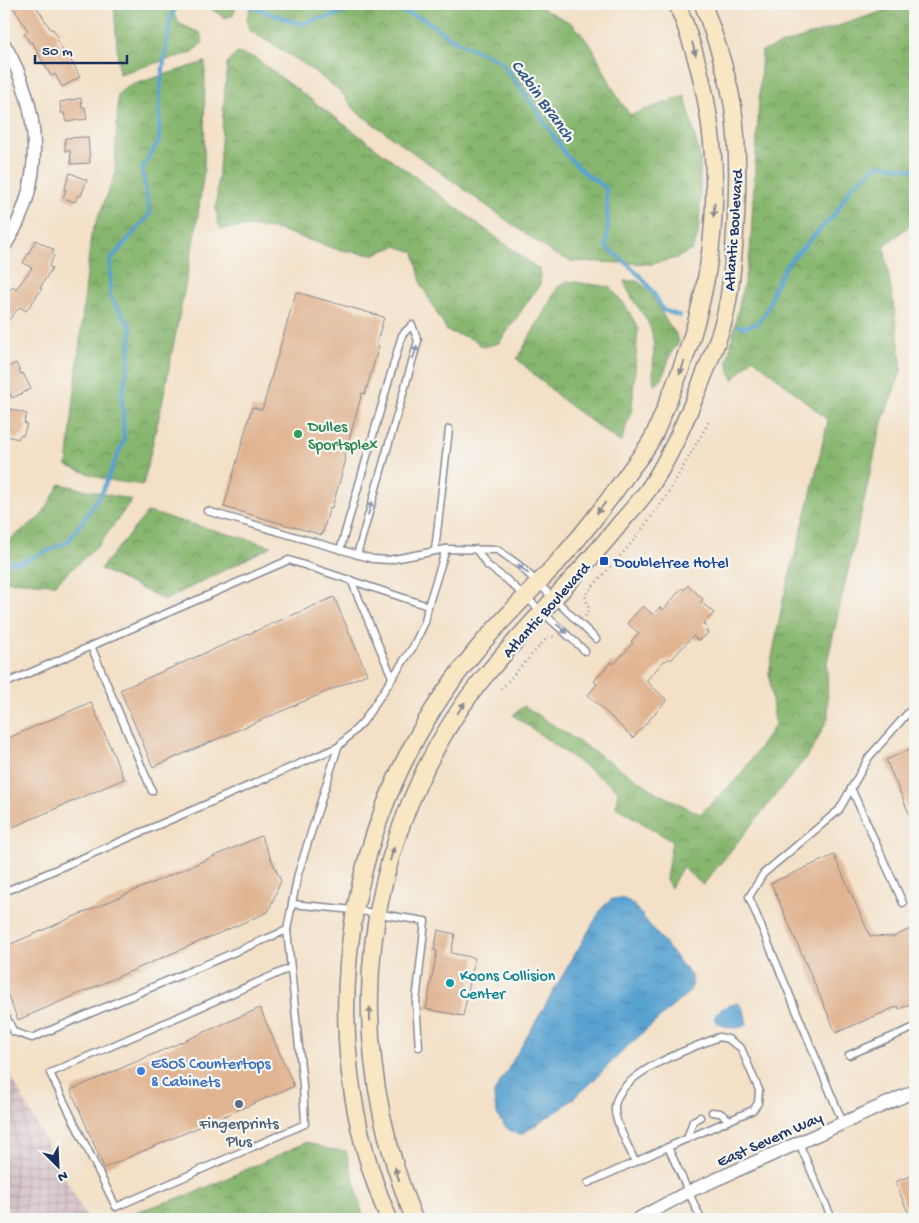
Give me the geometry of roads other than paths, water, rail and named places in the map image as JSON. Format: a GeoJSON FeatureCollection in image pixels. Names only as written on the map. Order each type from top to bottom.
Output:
{"type":"FeatureCollection","features":[{"type":"Feature","properties":{"kind":"main road","name":"Atlantic Boulevard"},"geometry":{"type":"LineString","coordinates":[[389,1219],[380,1197],[361,1131],[354,1100],[348,1051],[347,978],[354,910],[369,849],[384,805],[409,749],[433,708],[476,650],[538,584],[618,488],[652,438],[682,369],[697,321],[708,276],[715,197],[715,169],[707,102],[690,34],[677,4]]}},
{"type":"Feature","properties":{"kind":"main road","name":"Atlantic Boulevard"},"geometry":{"type":"LineString","coordinates":[[414,1219],[396,1170],[382,1121],[377,1095],[370,1034],[370,999],[376,914],[398,835],[410,802],[436,748],[462,706],[483,678],[606,541],[648,490],[680,434],[724,320],[733,270],[738,190],[735,132],[733,106],[726,73],[704,4]]}},
{"type":"Feature","properties":{"kind":"street"},"geometry":{"type":"LineString","coordinates":[[4,44],[27,95],[32,118],[34,164],[30,188],[22,212],[4,247]]}},
{"type":"Feature","properties":{"kind":"street","name":"East Severn Way"},"geometry":{"type":"LineString","coordinates":[[638,1219],[688,1192],[915,1091]]}},
{"type":"Feature","properties":{"kind":"lane"},"geometry":{"type":"LineString","coordinates":[[340,550],[402,335],[412,325],[418,341],[357,555]]}},
{"type":"Feature","properties":{"kind":"lane"},"geometry":{"type":"LineString","coordinates":[[435,550],[449,429]]}},
{"type":"Feature","properties":{"kind":"lane"},"geometry":{"type":"LineString","coordinates":[[207,512],[373,558],[389,560],[446,549],[476,548],[498,550],[520,566],[596,639]]}},
{"type":"Feature","properties":{"kind":"lane"},"geometry":{"type":"LineString","coordinates":[[476,548],[487,565],[507,580],[585,651]]}},
{"type":"Feature","properties":{"kind":"lane"},"geometry":{"type":"LineString","coordinates":[[4,892],[338,747],[363,722],[413,647],[425,622],[428,606],[446,549]]}},
{"type":"Feature","properties":{"kind":"lane"},"geometry":{"type":"LineString","coordinates":[[4,684],[289,560],[428,606]]}},
{"type":"Feature","properties":{"kind":"lane"},"geometry":{"type":"LineString","coordinates":[[351,580],[392,677]]}},
{"type":"Feature","properties":{"kind":"lane"},"geometry":{"type":"LineString","coordinates":[[91,646],[152,791]]}},
{"type":"Feature","properties":{"kind":"lane"},"geometry":{"type":"LineString","coordinates":[[843,1123],[749,897],[763,874],[839,810],[869,756],[915,705]]}},
{"type":"Feature","properties":{"kind":"lane"},"geometry":{"type":"LineString","coordinates":[[290,968],[50,1073],[116,1207],[305,1124],[303,1086],[287,930],[298,874],[338,747]]}},
{"type":"Feature","properties":{"kind":"lane"},"geometry":{"type":"LineString","coordinates":[[851,788],[902,903]]}},
{"type":"Feature","properties":{"kind":"lane"},"geometry":{"type":"LineString","coordinates":[[292,904],[354,910],[425,921],[416,1002],[419,1047]]}},
{"type":"Feature","properties":{"kind":"lane"},"geometry":{"type":"LineString","coordinates":[[4,1013],[14,1032],[32,1038],[287,930]]}},
{"type":"Feature","properties":{"kind":"lane"},"geometry":{"type":"LineString","coordinates":[[850,1056],[915,1027]]}},
{"type":"Feature","properties":{"kind":"lane"},"geometry":{"type":"LineString","coordinates":[[588,1183],[753,1110],[758,1103],[759,1090],[741,1048],[728,1038],[719,1037],[666,1059],[635,1077],[620,1091],[615,1102],[615,1114],[635,1162]]}},
{"type":"Feature","properties":{"kind":"lane"},"geometry":{"type":"LineString","coordinates":[[712,1112],[730,1120]]}},
{"type":"Feature","properties":{"kind":"lane"},"geometry":{"type":"LineString","coordinates":[[687,1139],[693,1121],[700,1117]]}},
{"type":"Feature","properties":{"kind":"lane"},"geometry":{"type":"LineString","coordinates":[[798,1142],[832,1219]]}},
{"type":"Feature","properties":{"kind":"lane"},"geometry":{"type":"LineString","coordinates":[[668,1147],[701,1219]]}},
{"type":"Feature","properties":{"kind":"water"},"geometry":{"type":"Polygon","coordinates":[[[622,898],[632,903],[691,976],[693,984],[689,992],[562,1108],[522,1134],[515,1132],[500,1120],[495,1107],[494,1093],[602,908],[612,899],[622,898]]]}},
{"type":"Feature","properties":{"kind":"water"},"geometry":{"type":"Polygon","coordinates":[[[738,1003],[744,1009],[747,1024],[744,1026],[735,1028],[725,1026],[714,1019],[720,1010],[738,1003]]]}},
{"type":"Feature","properties":{"kind":"waterway"},"geometry":{"type":"LineString","coordinates":[[4,562],[22,562],[68,542],[102,492],[124,440],[122,396],[129,360],[131,327],[110,297],[110,260],[150,214],[142,169],[159,140],[160,90],[170,19],[178,4]]}},
{"type":"Feature","properties":{"kind":"waterway","name":"Cabin Branch"},"geometry":{"type":"LineString","coordinates":[[244,4],[300,24],[357,7],[394,9],[424,19],[457,42],[499,60],[536,109],[566,155],[586,174],[606,188],[608,223],[606,247],[639,275],[652,291],[663,310],[680,316]]}},
{"type":"Feature","properties":{"kind":"waterway","name":"Cabin Branch"},"geometry":{"type":"LineString","coordinates":[[739,326],[744,327],[757,324],[768,309],[774,288],[786,265],[835,214],[851,187],[879,164],[915,170]]}},
{"type":"Feature","properties":{"kind":"place","name":"Dulles Sportsplex"},"geometry":{"type":"Point","coordinates":[298,434]}},
{"type":"Feature","properties":{"kind":"place","name":"Doubletree Hotel"},"geometry":{"type":"Point","coordinates":[604,561]}},
{"type":"Feature","properties":{"kind":"place","name":"Koons Collision Center"},"geometry":{"type":"Point","coordinates":[450,983]}},
{"type":"Feature","properties":{"kind":"place","name":"ESOS Countertops & Cabinets"},"geometry":{"type":"Point","coordinates":[141,1071]}},
{"type":"Feature","properties":{"kind":"place","name":"Fingerprints Plus"},"geometry":{"type":"Point","coordinates":[239,1104]}}]}
